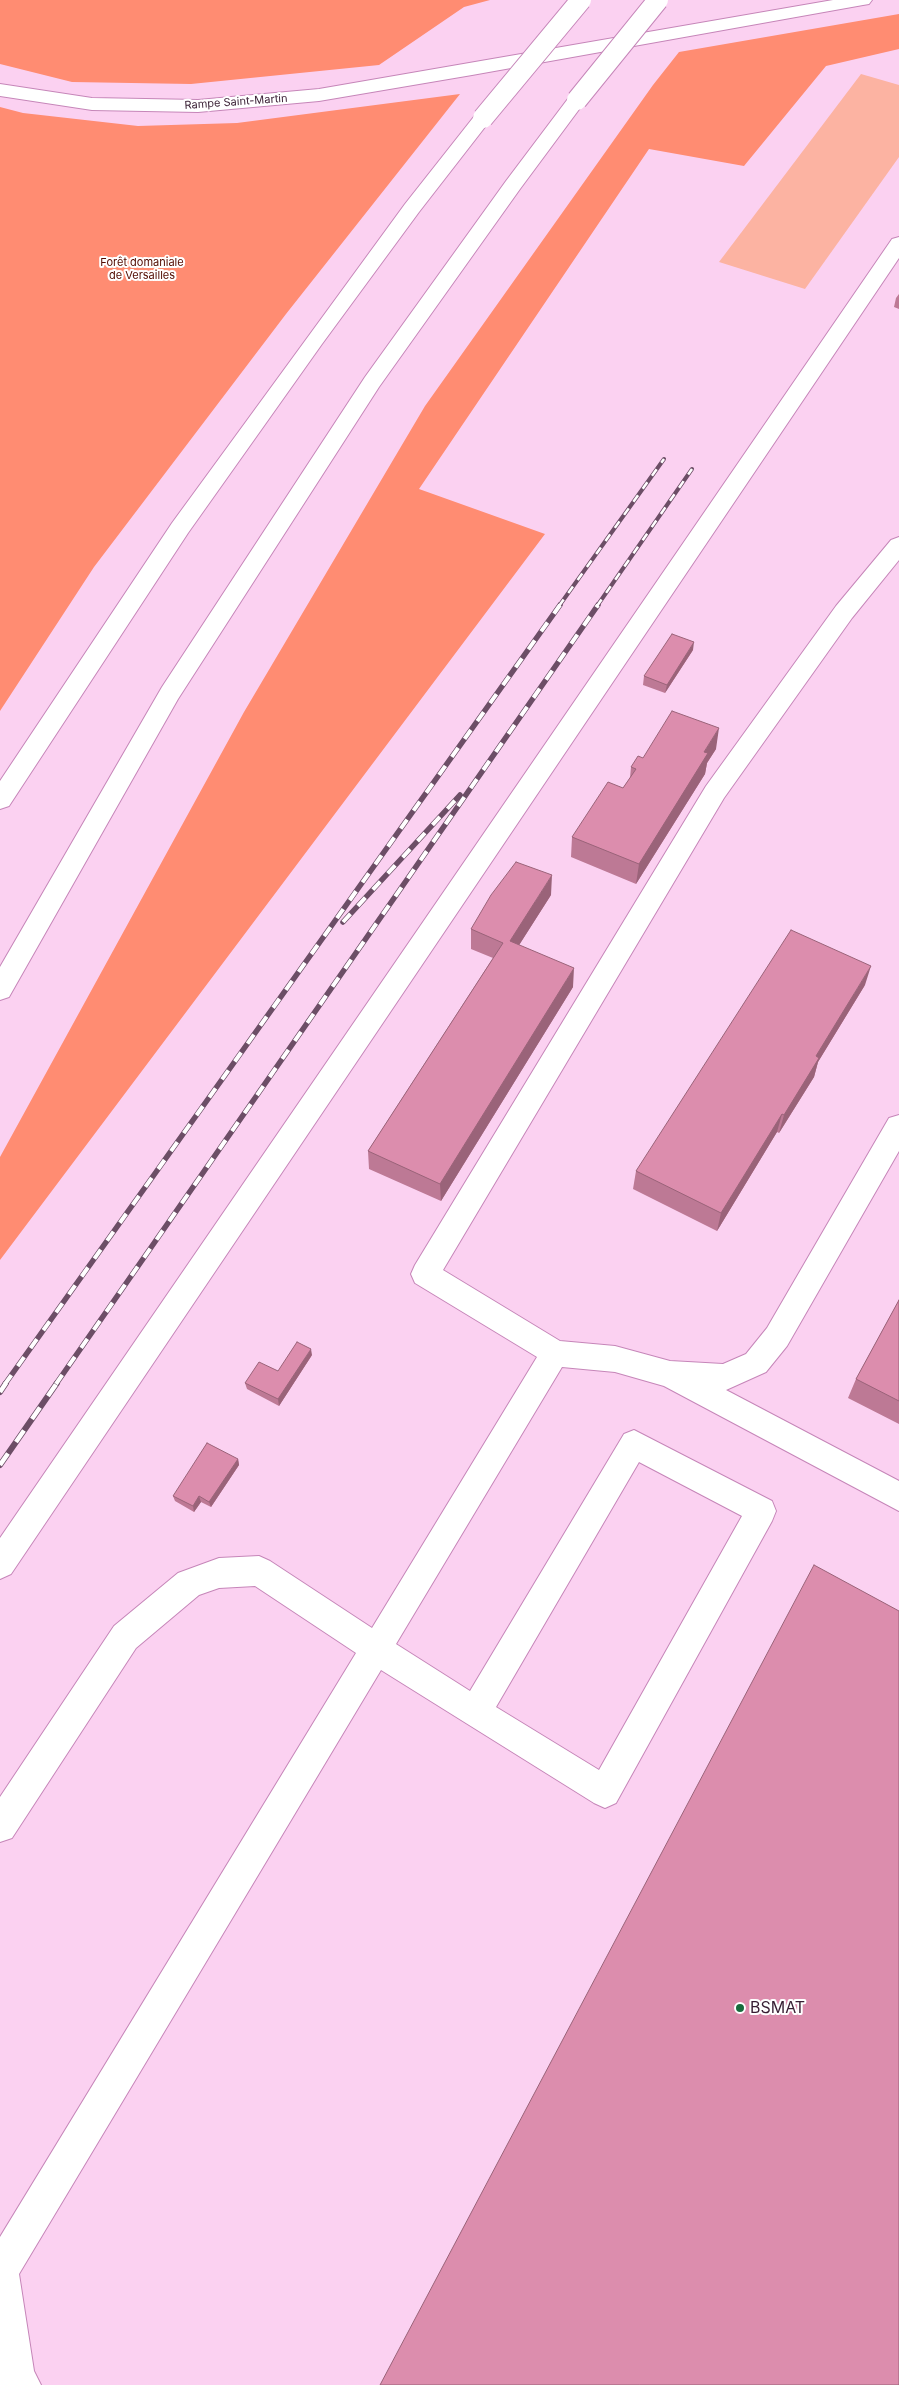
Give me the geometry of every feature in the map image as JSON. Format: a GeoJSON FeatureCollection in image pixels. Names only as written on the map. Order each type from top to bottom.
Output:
{"type":"FeatureCollection","features":[{"type":"Feature","properties":{"kind":"main road"},"geometry":{"type":"LineString","coordinates":[[0,800],[180,528],[332,316],[412,208],[483,118],[581,0]]}},
{"type":"Feature","properties":{"kind":"main road"},"geometry":{"type":"LineString","coordinates":[[0,990],[175,685],[372,382],[513,184],[577,100],[658,0]]}},
{"type":"Feature","properties":{"kind":"main road","name":"Rampe Saint-Martin"},"geometry":{"type":"LineString","coordinates":[[0,90],[49,100],[92,104],[198,106],[319,95],[472,70],[863,0]]}},
{"type":"Feature","properties":{"kind":"main road"},"geometry":{"type":"LineString","coordinates":[[0,1564],[899,243]]}},
{"type":"Feature","properties":{"kind":"main road"},"geometry":{"type":"LineString","coordinates":[[899,545],[844,612],[715,792],[425,1274],[555,1353],[615,1359],[670,1374],[725,1377],[756,1364],[777,1337],[899,1126]]}},
{"type":"Feature","properties":{"kind":"main road"},"geometry":{"type":"LineString","coordinates":[[13,2378],[0,2271],[555,1353]]}},
{"type":"Feature","properties":{"kind":"main road"},"geometry":{"type":"LineString","coordinates":[[670,1374],[899,1497]]}},
{"type":"Feature","properties":{"kind":"main road"},"geometry":{"type":"LineString","coordinates":[[0,1826],[125,1637],[189,1583],[219,1573],[259,1571],[376,1650],[475,1712],[605,1792],[761,1511],[634,1444],[475,1712]]}},
{"type":"Feature","properties":{"kind":"shaded area"},"geometry":{"type":"Polygon","coordinates":[[[861,74],[899,85],[899,157],[805,289],[719,262],[861,74]]]}},
{"type":"Feature","properties":{"kind":"green space"},"geometry":{"type":"Polygon","coordinates":[[[0,0],[490,0],[464,7],[379,65],[191,84],[72,82],[0,64],[0,0]]]}},
{"type":"Feature","properties":{"kind":"green space"},"geometry":{"type":"Polygon","coordinates":[[[899,14],[899,49],[826,66],[744,166],[649,149],[419,489],[545,534],[0,1260],[0,1157],[244,712],[425,406],[653,85],[679,52],[899,14]]]}},
{"type":"Feature","properties":{"kind":"green space","name":"Forêt domaniale de Versailles"},"geometry":{"type":"Polygon","coordinates":[[[460,94],[286,314],[94,567],[0,711],[0,107],[23,113],[138,126],[237,123],[460,94]]]}},
{"type":"Feature","properties":{"kind":"building"},"geometry":{"type":"Polygon","coordinates":[[[672,634],[694,642],[667,685],[644,676],[672,634]]]}},
{"type":"Feature","properties":{"kind":"building"},"geometry":{"type":"Polygon","coordinates":[[[672,711],[719,728],[704,752],[708,753],[639,864],[572,837],[608,782],[623,788],[636,769],[631,767],[638,756],[643,758],[672,711]]]}},
{"type":"Feature","properties":{"kind":"building"},"geometry":{"type":"Polygon","coordinates":[[[516,862],[552,875],[510,941],[574,968],[440,1184],[368,1151],[503,943],[471,929],[491,895],[516,862]]]}},
{"type":"Feature","properties":{"kind":"building"},"geometry":{"type":"Polygon","coordinates":[[[791,930],[871,966],[816,1056],[819,1058],[721,1213],[636,1171],[791,930]]]}},
{"type":"Feature","properties":{"kind":"building"},"geometry":{"type":"Polygon","coordinates":[[[899,1300],[899,1401],[856,1379],[899,1300]]]}},
{"type":"Feature","properties":{"kind":"building"},"geometry":{"type":"Polygon","coordinates":[[[297,1342],[311,1349],[278,1399],[245,1383],[259,1362],[278,1371],[297,1342]]]}},
{"type":"Feature","properties":{"kind":"building"},"geometry":{"type":"Polygon","coordinates":[[[207,1443],[238,1459],[209,1502],[199,1496],[193,1506],[173,1496],[207,1443]]]}},
{"type":"Feature","properties":{"kind":"building","name":"BSMAT"},"geometry":{"type":"Polygon","coordinates":[[[814,1565],[899,1611],[899,2385],[380,2385],[814,1565]]]}},
{"type":"Feature","properties":{"kind":"railway"},"geometry":{"type":"LineString","coordinates":[[559,606],[664,459]]}},
{"type":"Feature","properties":{"kind":"railway"},"geometry":{"type":"LineString","coordinates":[[597,606],[692,469]]}},
{"type":"Feature","properties":{"kind":"railway"},"geometry":{"type":"LineString","coordinates":[[5,1384],[560,605]]}},
{"type":"Feature","properties":{"kind":"railway"},"geometry":{"type":"LineString","coordinates":[[56,1384],[598,605]]}},
{"type":"Feature","properties":{"kind":"railway"},"geometry":{"type":"LineString","coordinates":[[343,922],[460,795]]}},
{"type":"Feature","properties":{"kind":"railway"},"geometry":{"type":"LineString","coordinates":[[0,1392],[6,1383]]}},
{"type":"Feature","properties":{"kind":"railway"},"geometry":{"type":"LineString","coordinates":[[0,1465],[57,1383]]}},
{"type":"Feature","properties":{"kind":"place","name":"BSMAT"},"geometry":{"type":"Point","coordinates":[740,2008]}}]}
